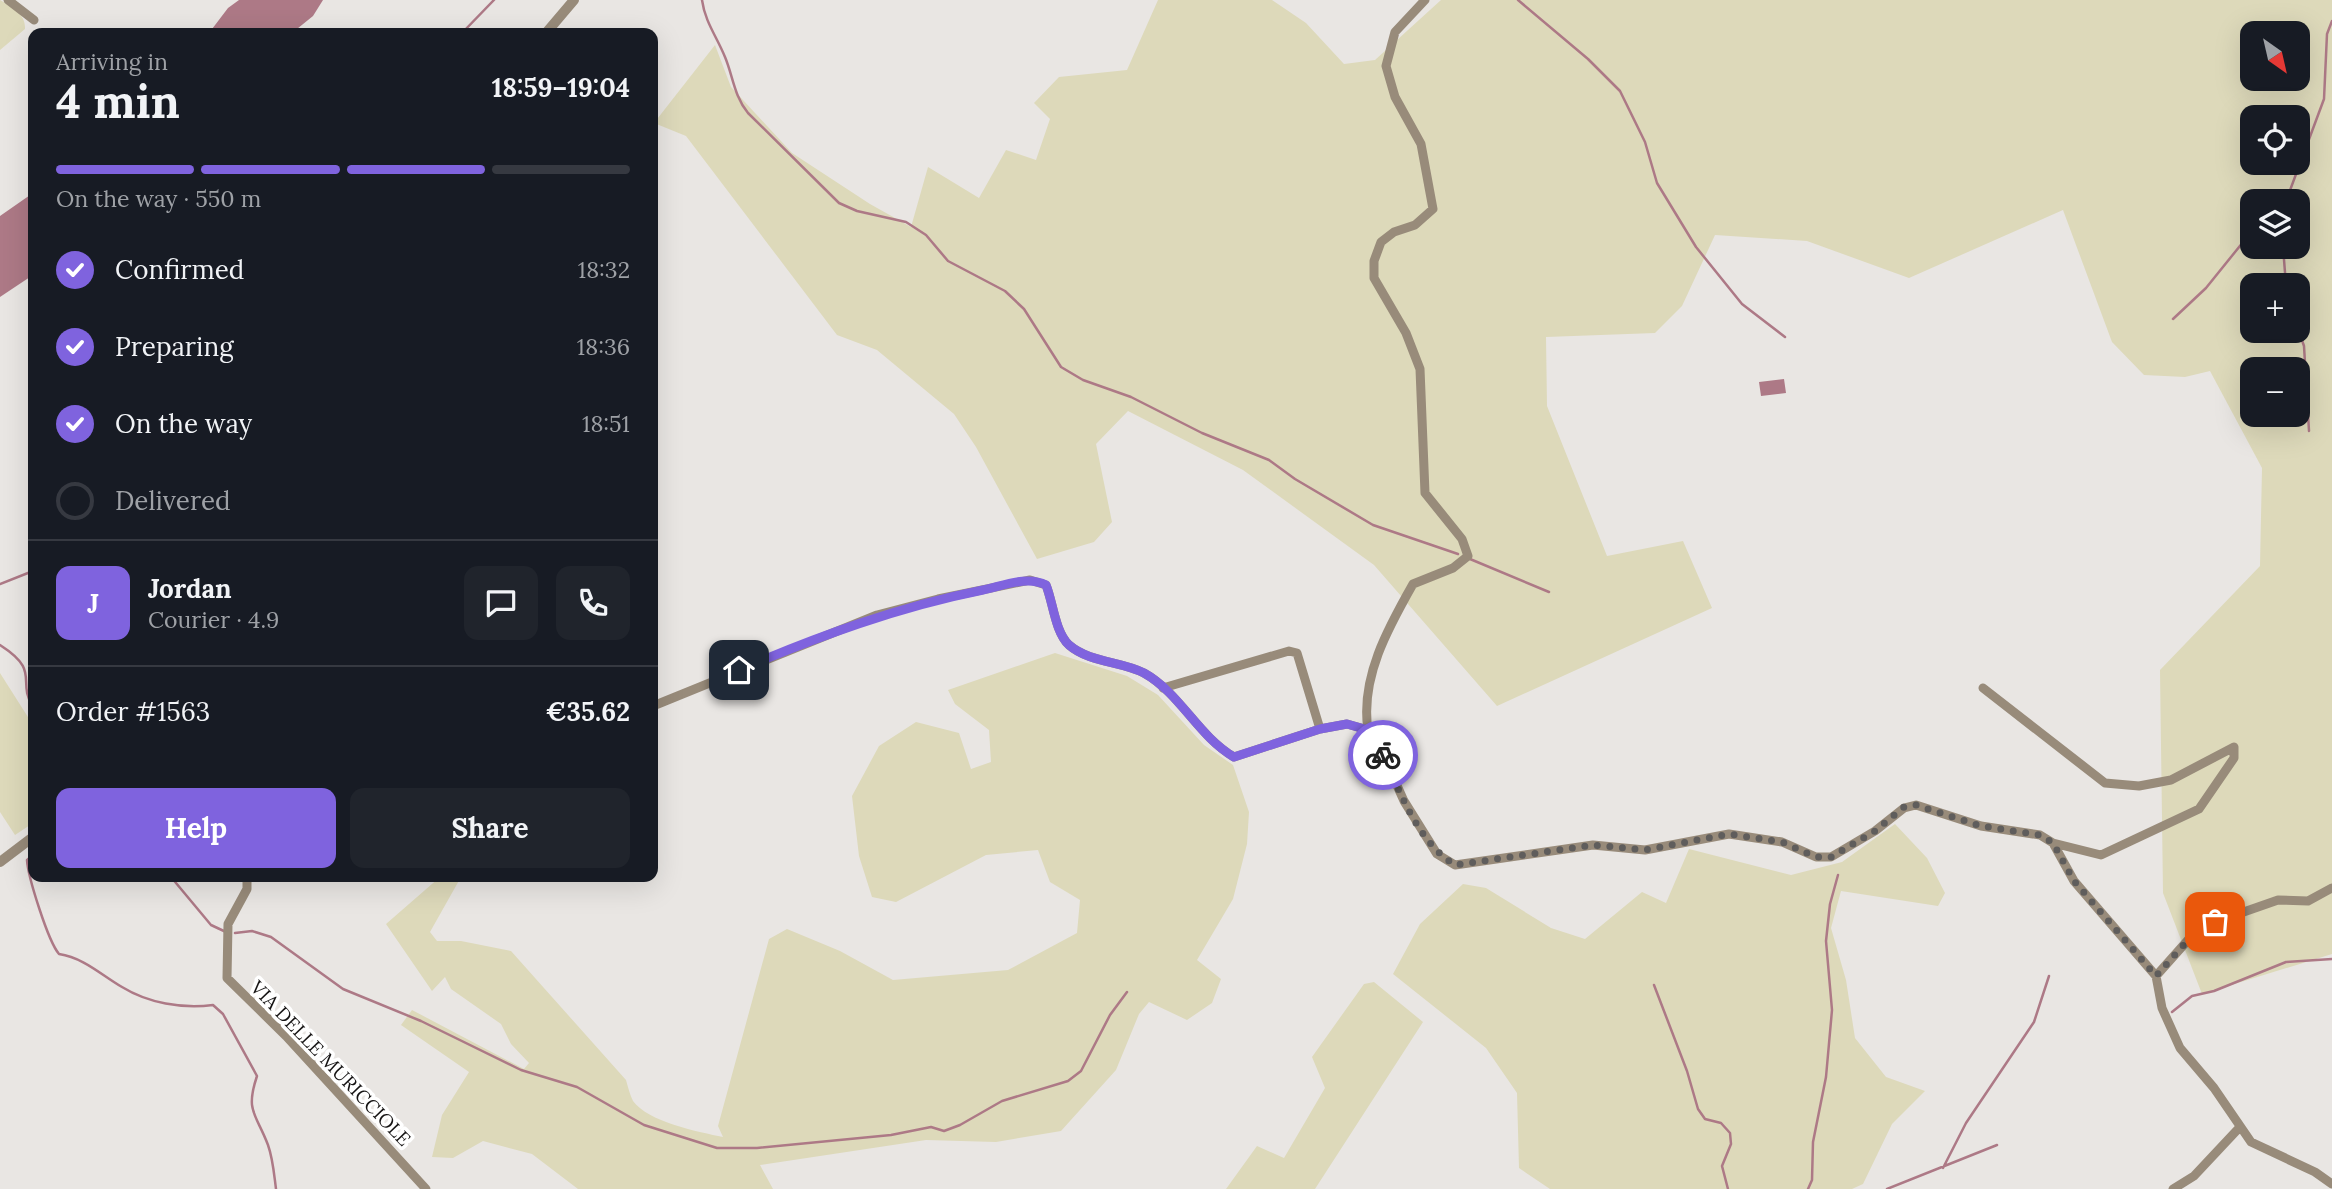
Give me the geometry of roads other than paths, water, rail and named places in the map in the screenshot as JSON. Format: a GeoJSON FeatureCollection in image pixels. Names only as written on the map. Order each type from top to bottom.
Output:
{"type":"FeatureCollection","features":[{"type":"Feature","properties":{"kind":"street"},"geometry":{"type":"LineString","coordinates":[[8,0],[34,20]]}},
{"type":"Feature","properties":{"kind":"street"},"geometry":{"type":"LineString","coordinates":[[551,28],[574,0]]}},
{"type":"Feature","properties":{"kind":"street"},"geometry":{"type":"LineString","coordinates":[[1425,0],[1395,32],[1385,66],[1395,97],[1421,144],[1433,209],[1415,225],[1394,232],[1381,242],[1374,261],[1374,278],[1406,333],[1420,369],[1425,493],[1462,539],[1468,556],[1453,568],[1413,584],[1378,651],[1366,713],[1368,730],[1377,741],[1404,801],[1437,854],[1455,865],[1593,845],[1645,850],[1729,834],[1782,842],[1816,857],[1831,857],[1875,831],[1904,807],[1916,805],[1981,826],[2040,835],[2053,843],[2101,855],[2199,809],[2234,758],[2234,747],[2171,780],[2139,786],[2105,783],[1983,688]]}},
{"type":"Feature","properties":{"kind":"street"},"geometry":{"type":"LineString","coordinates":[[658,704],[877,615],[939,598],[1030,580],[1046,585],[1062,636],[1069,645],[1097,659],[1130,667],[1163,688],[1214,745],[1234,757],[1320,729],[1347,724],[1368,730]]}},
{"type":"Feature","properties":{"kind":"street"},"geometry":{"type":"LineString","coordinates":[[1163,688],[1289,651],[1297,653],[1320,729]]}},
{"type":"Feature","properties":{"kind":"street"},"geometry":{"type":"LineString","coordinates":[[0,862],[28,841]]}},
{"type":"Feature","properties":{"kind":"street"},"geometry":{"type":"LineString","coordinates":[[2053,843],[2074,881],[2156,976],[2162,1008],[2180,1048],[2214,1088],[2239,1128],[2251,1142],[2315,1171],[2332,1184]]}},
{"type":"Feature","properties":{"kind":"street","name":"VIA DELLE MURICCIOLE"},"geometry":{"type":"LineString","coordinates":[[247,882],[247,888],[228,924],[227,978],[286,1036],[426,1189]]}},
{"type":"Feature","properties":{"kind":"street"},"geometry":{"type":"LineString","coordinates":[[2156,976],[2188,940],[2215,922],[2278,900],[2308,901],[2332,888]]}},
{"type":"Feature","properties":{"kind":"street"},"geometry":{"type":"LineString","coordinates":[[2174,1189],[2194,1176],[2239,1128]]}},
{"type":"Feature","properties":{"kind":"waterway"},"geometry":{"type":"LineString","coordinates":[[467,28],[494,0]]}},
{"type":"Feature","properties":{"kind":"waterway"},"geometry":{"type":"LineString","coordinates":[[702,0],[737,93],[748,113],[839,203],[857,211],[906,222],[926,235],[948,261],[1005,291],[1024,309],[1061,367],[1083,380],[1131,397],[1202,433],[1269,460],[1295,479],[1373,525],[1458,554]]}},
{"type":"Feature","properties":{"kind":"waterway"},"geometry":{"type":"LineString","coordinates":[[1518,0],[1588,59],[1620,91],[1645,142],[1657,183],[1696,247],[1742,304],[1785,337]]}},
{"type":"Feature","properties":{"kind":"waterway"},"geometry":{"type":"LineString","coordinates":[[2290,189],[2324,99],[2327,34],[2332,21]]}},
{"type":"Feature","properties":{"kind":"waterway"},"geometry":{"type":"LineString","coordinates":[[2173,319],[2206,288],[2240,246]]}},
{"type":"Feature","properties":{"kind":"waterway"},"geometry":{"type":"LineString","coordinates":[[2284,259],[2285,273]]}},
{"type":"Feature","properties":{"kind":"waterway"},"geometry":{"type":"LineString","coordinates":[[2303,343],[2309,431]]}},
{"type":"Feature","properties":{"kind":"waterway"},"geometry":{"type":"LineString","coordinates":[[1470,559],[1549,592]]}},
{"type":"Feature","properties":{"kind":"waterway"},"geometry":{"type":"LineString","coordinates":[[0,584],[28,573]]}},
{"type":"Feature","properties":{"kind":"waterway"},"geometry":{"type":"LineString","coordinates":[[0,645],[13,654],[24,669],[28,698]]}},
{"type":"Feature","properties":{"kind":"waterway"},"geometry":{"type":"LineString","coordinates":[[28,859],[28,865]]}},
{"type":"Feature","properties":{"kind":"waterway"},"geometry":{"type":"LineString","coordinates":[[1808,1189],[1812,1180],[1813,1142],[1826,1077],[1832,1010],[1826,941],[1830,904],[1838,875]]}},
{"type":"Feature","properties":{"kind":"waterway"},"geometry":{"type":"LineString","coordinates":[[32,882],[44,923],[59,954],[84,963],[132,993],[177,1005],[213,1005],[223,1014],[257,1076],[252,1105],[270,1150],[276,1189]]}},
{"type":"Feature","properties":{"kind":"waterway"},"geometry":{"type":"LineString","coordinates":[[175,882],[211,925],[226,932]]}},
{"type":"Feature","properties":{"kind":"waterway"},"geometry":{"type":"LineString","coordinates":[[235,933],[252,931],[271,937],[343,989],[421,1021],[521,1070],[577,1087],[644,1125],[717,1148],[757,1148],[891,1135],[931,1127],[944,1131],[960,1125],[1002,1101],[1068,1081],[1081,1071],[1110,1015],[1127,992]]}},
{"type":"Feature","properties":{"kind":"waterway"},"geometry":{"type":"LineString","coordinates":[[2172,1012],[2192,996],[2214,991],[2286,962],[2332,959]]}},
{"type":"Feature","properties":{"kind":"waterway"},"geometry":{"type":"LineString","coordinates":[[1943,1168],[1966,1123],[2034,1022],[2049,976]]}},
{"type":"Feature","properties":{"kind":"waterway"},"geometry":{"type":"LineString","coordinates":[[1654,985],[1687,1071],[1698,1109],[1705,1119],[1721,1123],[1730,1133],[1731,1144],[1722,1166],[1728,1189]]}},
{"type":"Feature","properties":{"kind":"waterway"},"geometry":{"type":"LineString","coordinates":[[1887,1189],[1997,1145]]}}]}
